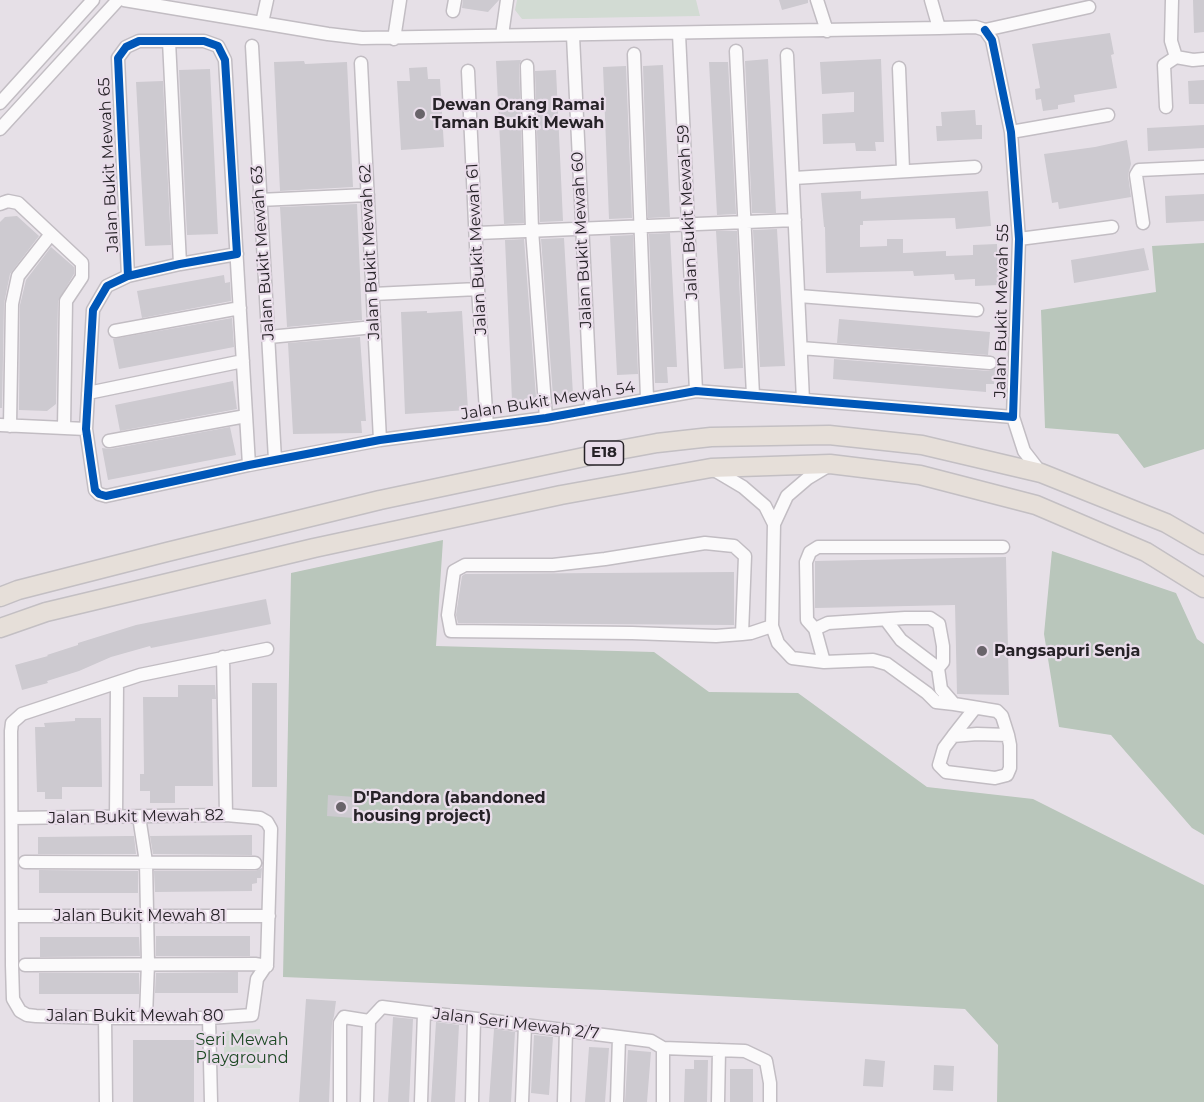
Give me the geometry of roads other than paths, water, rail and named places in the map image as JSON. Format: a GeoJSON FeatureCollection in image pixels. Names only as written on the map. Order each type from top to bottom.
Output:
{"type":"FeatureCollection","features":[{"type":"Feature","properties":{"kind":"highway","name":"E18"},"geometry":{"type":"LineString","coordinates":[[6,593],[380,500],[657,443],[711,437],[829,435],[922,445],[1041,473],[1166,523],[1204,545]]}},
{"type":"Feature","properties":{"kind":"highway","name":"E18"},"geometry":{"type":"LineString","coordinates":[[0,628],[46,612],[314,548],[561,495],[711,468],[830,464],[920,475],[1036,505],[1146,552],[1204,588]]}},
{"type":"Feature","properties":{"kind":"street"},"geometry":{"type":"LineString","coordinates":[[0,102],[93,0]]}},
{"type":"Feature","properties":{"kind":"street"},"geometry":{"type":"LineString","coordinates":[[0,129],[118,0]]}},
{"type":"Feature","properties":{"kind":"street"},"geometry":{"type":"LineString","coordinates":[[124,0],[328,34],[394,39],[976,27],[986,30],[1089,8]]}},
{"type":"Feature","properties":{"kind":"street"},"geometry":{"type":"LineString","coordinates":[[262,23],[267,0]]}},
{"type":"Feature","properties":{"kind":"street"},"geometry":{"type":"LineString","coordinates":[[394,39],[400,0]]}},
{"type":"Feature","properties":{"kind":"street"},"geometry":{"type":"LineString","coordinates":[[502,35],[507,0]]}},
{"type":"Feature","properties":{"kind":"street"},"geometry":{"type":"LineString","coordinates":[[818,0],[826,31]]}},
{"type":"Feature","properties":{"kind":"street"},"geometry":{"type":"LineString","coordinates":[[931,0],[939,28]]}},
{"type":"Feature","properties":{"kind":"street"},"geometry":{"type":"LineString","coordinates":[[1172,0],[1171,40],[1176,57]]}},
{"type":"Feature","properties":{"kind":"street","name":"Jalan Bukit Mewah 55"},"geometry":{"type":"LineString","coordinates":[[986,30],[992,39],[1011,132],[1019,239],[1013,417],[1024,451],[1041,473]]}},
{"type":"Feature","properties":{"kind":"street","name":"Jalan Bukit Mewah 59"},"geometry":{"type":"LineString","coordinates":[[679,34],[696,391]]}},
{"type":"Feature","properties":{"kind":"street","name":"Jalan Bukit Mewah 60"},"geometry":{"type":"LineString","coordinates":[[573,36],[591,408]]}},
{"type":"Feature","properties":{"kind":"street"},"geometry":{"type":"LineString","coordinates":[[180,264],[169,40],[204,41],[218,46],[225,60],[249,465]]}},
{"type":"Feature","properties":{"kind":"street","name":"Jalan Bukit Mewah 65"},"geometry":{"type":"LineString","coordinates":[[94,490],[86,429],[93,310],[107,286],[128,276],[118,58],[126,47],[139,42],[169,40]]}},
{"type":"Feature","properties":{"kind":"street","name":"Jalan Bukit Mewah 63"},"geometry":{"type":"LineString","coordinates":[[252,46],[274,460]]}},
{"type":"Feature","properties":{"kind":"street"},"geometry":{"type":"LineString","coordinates":[[736,51],[753,395]]}},
{"type":"Feature","properties":{"kind":"street"},"geometry":{"type":"LineString","coordinates":[[634,54],[647,398]]}},
{"type":"Feature","properties":{"kind":"street"},"geometry":{"type":"LineString","coordinates":[[787,55],[803,400]]}},
{"type":"Feature","properties":{"kind":"street"},"geometry":{"type":"LineString","coordinates":[[1166,107],[1164,65],[1176,57],[1204,59]]}},
{"type":"Feature","properties":{"kind":"street","name":"Jalan Bukit Mewah 62"},"geometry":{"type":"LineString","coordinates":[[361,63],[380,440]]}},
{"type":"Feature","properties":{"kind":"street"},"geometry":{"type":"LineString","coordinates":[[527,66],[532,230],[546,418]]}},
{"type":"Feature","properties":{"kind":"street"},"geometry":{"type":"LineString","coordinates":[[899,68],[903,170]]}},
{"type":"Feature","properties":{"kind":"street","name":"Jalan Bukit Mewah 61"},"geometry":{"type":"LineString","coordinates":[[468,71],[478,289],[488,426]]}},
{"type":"Feature","properties":{"kind":"street"},"geometry":{"type":"LineString","coordinates":[[1011,132],[1108,115]]}},
{"type":"Feature","properties":{"kind":"street"},"geometry":{"type":"LineString","coordinates":[[794,178],[975,167]]}},
{"type":"Feature","properties":{"kind":"street"},"geometry":{"type":"LineString","coordinates":[[1143,223],[1136,175],[1139,170],[1204,167]]}},
{"type":"Feature","properties":{"kind":"street"},"geometry":{"type":"LineString","coordinates":[[259,200],[368,195]]}},
{"type":"Feature","properties":{"kind":"street"},"geometry":{"type":"LineString","coordinates":[[0,204],[8,201],[18,203],[82,263],[82,277],[66,301],[64,428]]}},
{"type":"Feature","properties":{"kind":"street"},"geometry":{"type":"LineString","coordinates":[[477,233],[795,220]]}},
{"type":"Feature","properties":{"kind":"street"},"geometry":{"type":"LineString","coordinates":[[1019,239],[1112,227]]}},
{"type":"Feature","properties":{"kind":"street"},"geometry":{"type":"LineString","coordinates":[[51,234],[18,276],[12,304],[5,425],[86,429]]}},
{"type":"Feature","properties":{"kind":"street"},"geometry":{"type":"LineString","coordinates":[[128,276],[237,254]]}},
{"type":"Feature","properties":{"kind":"street"},"geometry":{"type":"LineString","coordinates":[[373,294],[478,289]]}},
{"type":"Feature","properties":{"kind":"street","name":"Jalan Bukit Mewah 55"},"geometry":{"type":"LineString","coordinates":[[799,296],[977,310]]}},
{"type":"Feature","properties":{"kind":"street"},"geometry":{"type":"LineString","coordinates":[[115,331],[240,308]]}},
{"type":"Feature","properties":{"kind":"street"},"geometry":{"type":"LineString","coordinates":[[269,337],[374,327]]}},
{"type":"Feature","properties":{"kind":"street"},"geometry":{"type":"LineString","coordinates":[[801,348],[990,363]]}},
{"type":"Feature","properties":{"kind":"street"},"geometry":{"type":"LineString","coordinates":[[88,393],[243,361]]}},
{"type":"Feature","properties":{"kind":"street","name":"Jalan Bukit Mewah 54"},"geometry":{"type":"LineString","coordinates":[[94,490],[106,496],[380,440],[546,418],[591,408],[696,391],[1013,417]]}},
{"type":"Feature","properties":{"kind":"street"},"geometry":{"type":"LineString","coordinates":[[109,441],[246,416]]}},
{"type":"Feature","properties":{"kind":"street"},"geometry":{"type":"LineString","coordinates":[[830,464],[808,478],[787,496],[774,524],[772,626],[778,643],[792,657],[824,662],[873,660],[887,664],[936,702],[997,711],[1002,716],[1008,735],[1010,768],[1007,775],[995,778],[946,772],[939,765],[944,748],[975,708]]}},
{"type":"Feature","properties":{"kind":"street"},"geometry":{"type":"LineString","coordinates":[[711,468],[743,487],[765,506],[774,524]]}},
{"type":"Feature","properties":{"kind":"street"},"geometry":{"type":"LineString","coordinates":[[742,634],[745,556],[734,546],[705,543],[605,560],[553,565],[465,565],[454,571],[448,615],[451,631],[716,636],[742,634],[752,633],[772,626]]}},
{"type":"Feature","properties":{"kind":"street"},"geometry":{"type":"LineString","coordinates":[[824,662],[815,629],[807,620],[806,562],[810,552],[818,547],[1003,547]]}},
{"type":"Feature","properties":{"kind":"street"},"geometry":{"type":"LineString","coordinates":[[815,629],[828,623],[930,618],[939,624],[943,654],[943,662],[939,668],[941,689],[954,704]]}},
{"type":"Feature","properties":{"kind":"street"},"geometry":{"type":"LineString","coordinates":[[886,620],[901,640],[939,668]]}},
{"type":"Feature","properties":{"kind":"street"},"geometry":{"type":"LineString","coordinates":[[12,916],[10,731],[15,719],[22,714],[140,675],[267,649]]}},
{"type":"Feature","properties":{"kind":"street"},"geometry":{"type":"LineString","coordinates":[[223,657],[226,815]]}},
{"type":"Feature","properties":{"kind":"street"},"geometry":{"type":"LineString","coordinates":[[116,817],[117,683]]}},
{"type":"Feature","properties":{"kind":"street"},"geometry":{"type":"LineString","coordinates":[[953,736],[1008,735]]}},
{"type":"Feature","properties":{"kind":"street","name":"Jalan Bukit Mewah 82"},"geometry":{"type":"LineString","coordinates":[[12,818],[226,815],[260,818],[267,822],[271,829],[269,916]]}},
{"type":"Feature","properties":{"kind":"street"},"geometry":{"type":"LineString","coordinates":[[140,823],[146,862],[146,1017]]}},
{"type":"Feature","properties":{"kind":"street"},"geometry":{"type":"LineString","coordinates":[[25,862],[255,863]]}},
{"type":"Feature","properties":{"kind":"street","name":"Jalan Bukit Mewah 81"},"geometry":{"type":"LineString","coordinates":[[12,916],[269,916]]}},
{"type":"Feature","properties":{"kind":"street","name":"Jalan Bukit Mewah 80"},"geometry":{"type":"LineString","coordinates":[[12,916],[13,999],[20,1011],[36,1016],[209,1018],[251,1015],[254,1013],[257,979],[267,966]]}},
{"type":"Feature","properties":{"kind":"street"},"geometry":{"type":"LineString","coordinates":[[25,965],[255,963],[267,966],[269,916]]}},
{"type":"Feature","properties":{"kind":"street","name":"Jalan Seri Mewah 2/7"},"geometry":{"type":"LineString","coordinates":[[369,1021],[382,1008],[651,1041],[663,1048]]}},
{"type":"Feature","properties":{"kind":"street"},"geometry":{"type":"LineString","coordinates":[[421,1102],[424,1013]]}},
{"type":"Feature","properties":{"kind":"street"},"geometry":{"type":"LineString","coordinates":[[340,1102],[340,1023],[344,1017],[369,1021],[367,1102]]}},
{"type":"Feature","properties":{"kind":"street"},"geometry":{"type":"LineString","coordinates":[[105,1018],[106,1102]]}},
{"type":"Feature","properties":{"kind":"street"},"geometry":{"type":"LineString","coordinates":[[209,1018],[211,1102]]}},
{"type":"Feature","properties":{"kind":"street"},"geometry":{"type":"LineString","coordinates":[[472,1102],[474,1019]]}},
{"type":"Feature","properties":{"kind":"street"},"geometry":{"type":"LineString","coordinates":[[522,1102],[525,1025]]}},
{"type":"Feature","properties":{"kind":"street"},"geometry":{"type":"LineString","coordinates":[[564,1102],[566,1030]]}},
{"type":"Feature","properties":{"kind":"street"},"geometry":{"type":"LineString","coordinates":[[617,1102],[619,1037]]}},
{"type":"Feature","properties":{"kind":"street"},"geometry":{"type":"LineString","coordinates":[[663,1102],[663,1048],[745,1051],[766,1061],[770,1083],[770,1102]]}},
{"type":"Feature","properties":{"kind":"street"},"geometry":{"type":"LineString","coordinates":[[718,1102],[719,1050]]}},
{"type":"Feature","properties":{"kind":"place","name":"Dewan Orang Ramai Taman Bukit Mewah"},"geometry":{"type":"Point","coordinates":[420,114]}},
{"type":"Feature","properties":{"kind":"place","name":"Pangsapuri Senja"},"geometry":{"type":"Point","coordinates":[982,651]}},
{"type":"Feature","properties":{"kind":"place","name":"D'Pandora (abandoned housing project)"},"geometry":{"type":"Point","coordinates":[341,807]}},
{"type":"Feature","properties":{"kind":"park label","name":"Seri Mewah Playground"},"geometry":{"type":"Point","coordinates":[242,1049]}}]}
